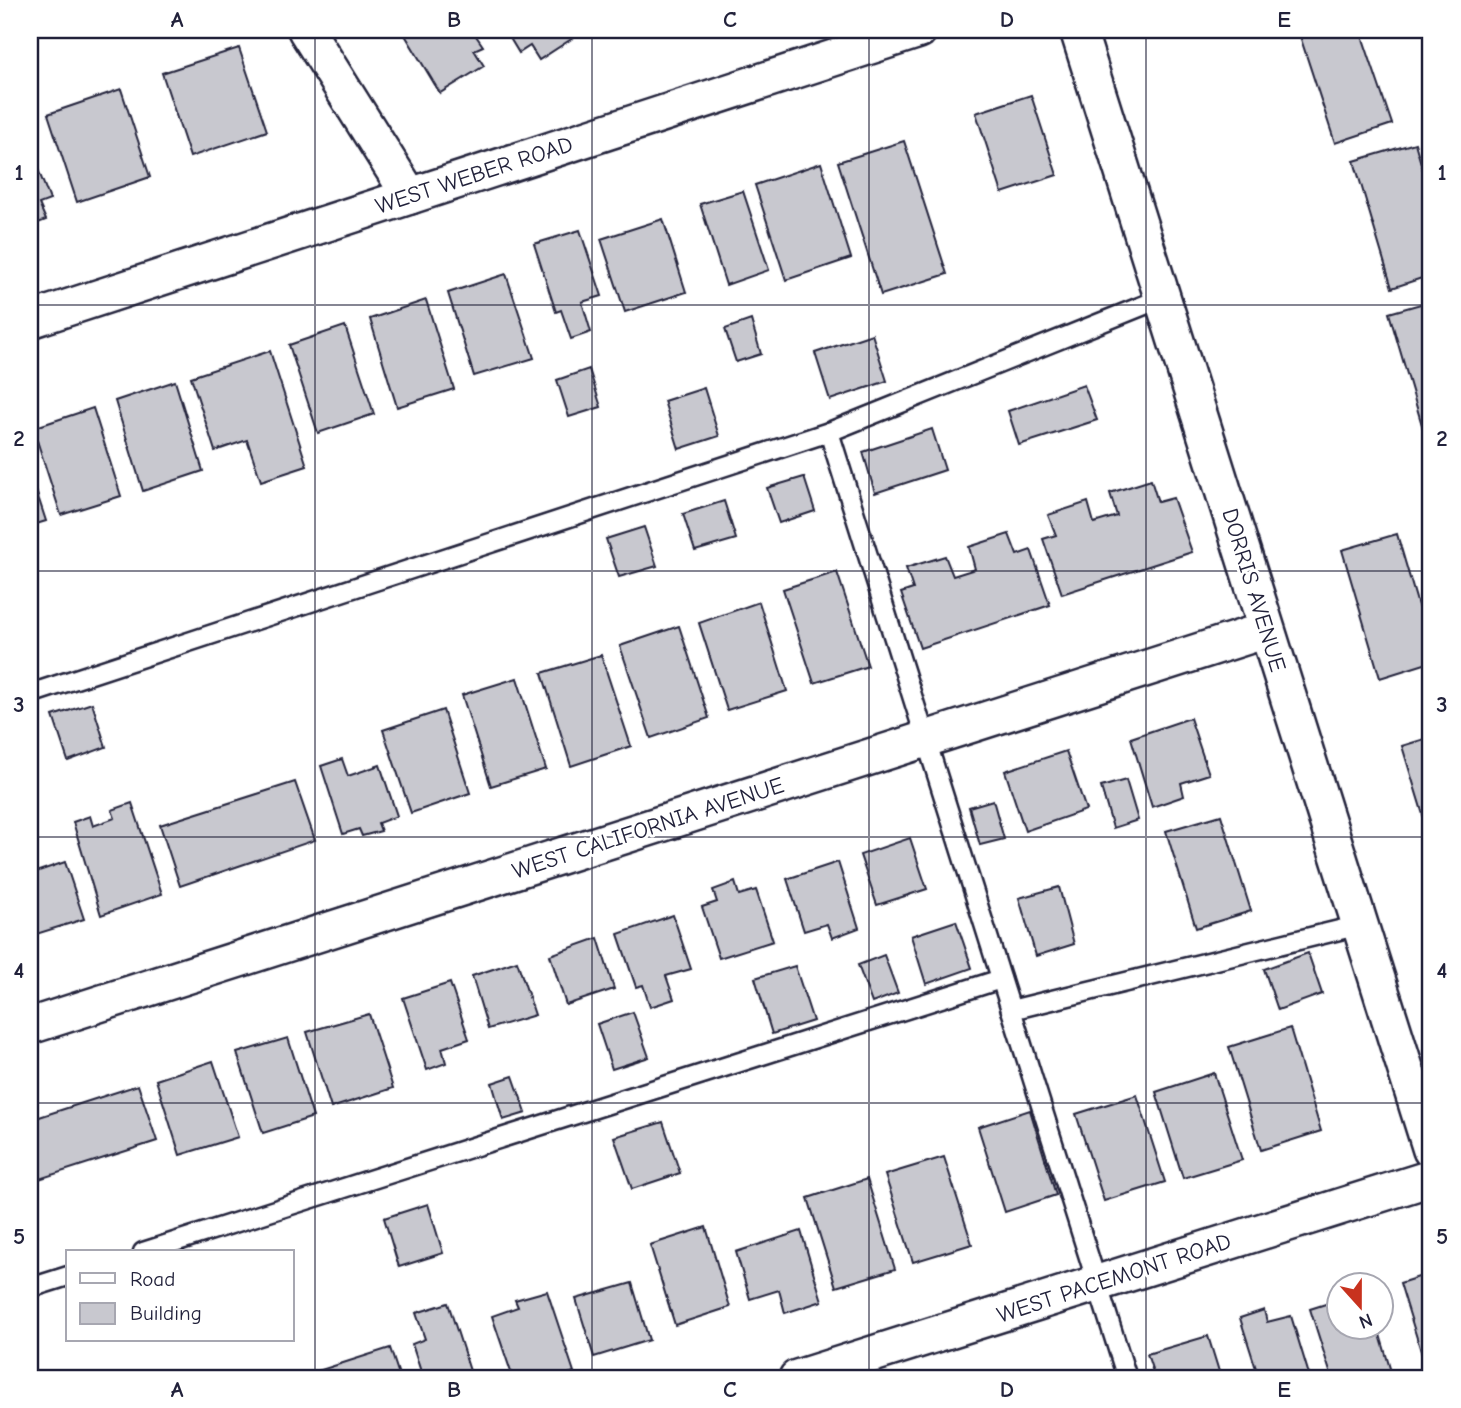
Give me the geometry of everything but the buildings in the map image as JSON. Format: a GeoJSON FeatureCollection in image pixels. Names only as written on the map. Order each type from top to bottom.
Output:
{"type":"FeatureCollection","features":[{"type":"Feature","properties":{"kind":"street"},"geometry":{"type":"LineString","coordinates":[[306,30],[410,196]]}},
{"type":"Feature","properties":{"kind":"street","name":"WEST WEBER ROAD"},"geometry":{"type":"LineString","coordinates":[[30,320],[919,30]]}},
{"type":"Feature","properties":{"kind":"street","name":"DORRIS AVENUE"},"geometry":{"type":"LineString","coordinates":[[1078,30],[1431,1150]]}},
{"type":"Feature","properties":{"kind":"street","name":"WEST CALIFORNIA AVENUE"},"geometry":{"type":"LineString","coordinates":[[30,1026],[1266,630]]}},
{"type":"Feature","properties":{"kind":"street","name":"WEST PACEMONT ROAD"},"geometry":{"type":"LineString","coordinates":[[797,1378],[1431,1178]]}},
{"type":"Feature","properties":{"kind":"lane"},"geometry":{"type":"LineString","coordinates":[[30,694],[829,432],[1162,298]]}},
{"type":"Feature","properties":{"kind":"lane"},"geometry":{"type":"LineString","coordinates":[[829,432],[1127,1378]]}},
{"type":"Feature","properties":{"kind":"lane"},"geometry":{"type":"LineString","coordinates":[[1011,1010],[1360,925]]}},
{"type":"Feature","properties":{"kind":"lane"},"geometry":{"type":"LineString","coordinates":[[149,1250],[1001,979]]}},
{"type":"Feature","properties":{"kind":"lane"},"geometry":{"type":"LineString","coordinates":[[30,1288],[66,1277]]}}]}
